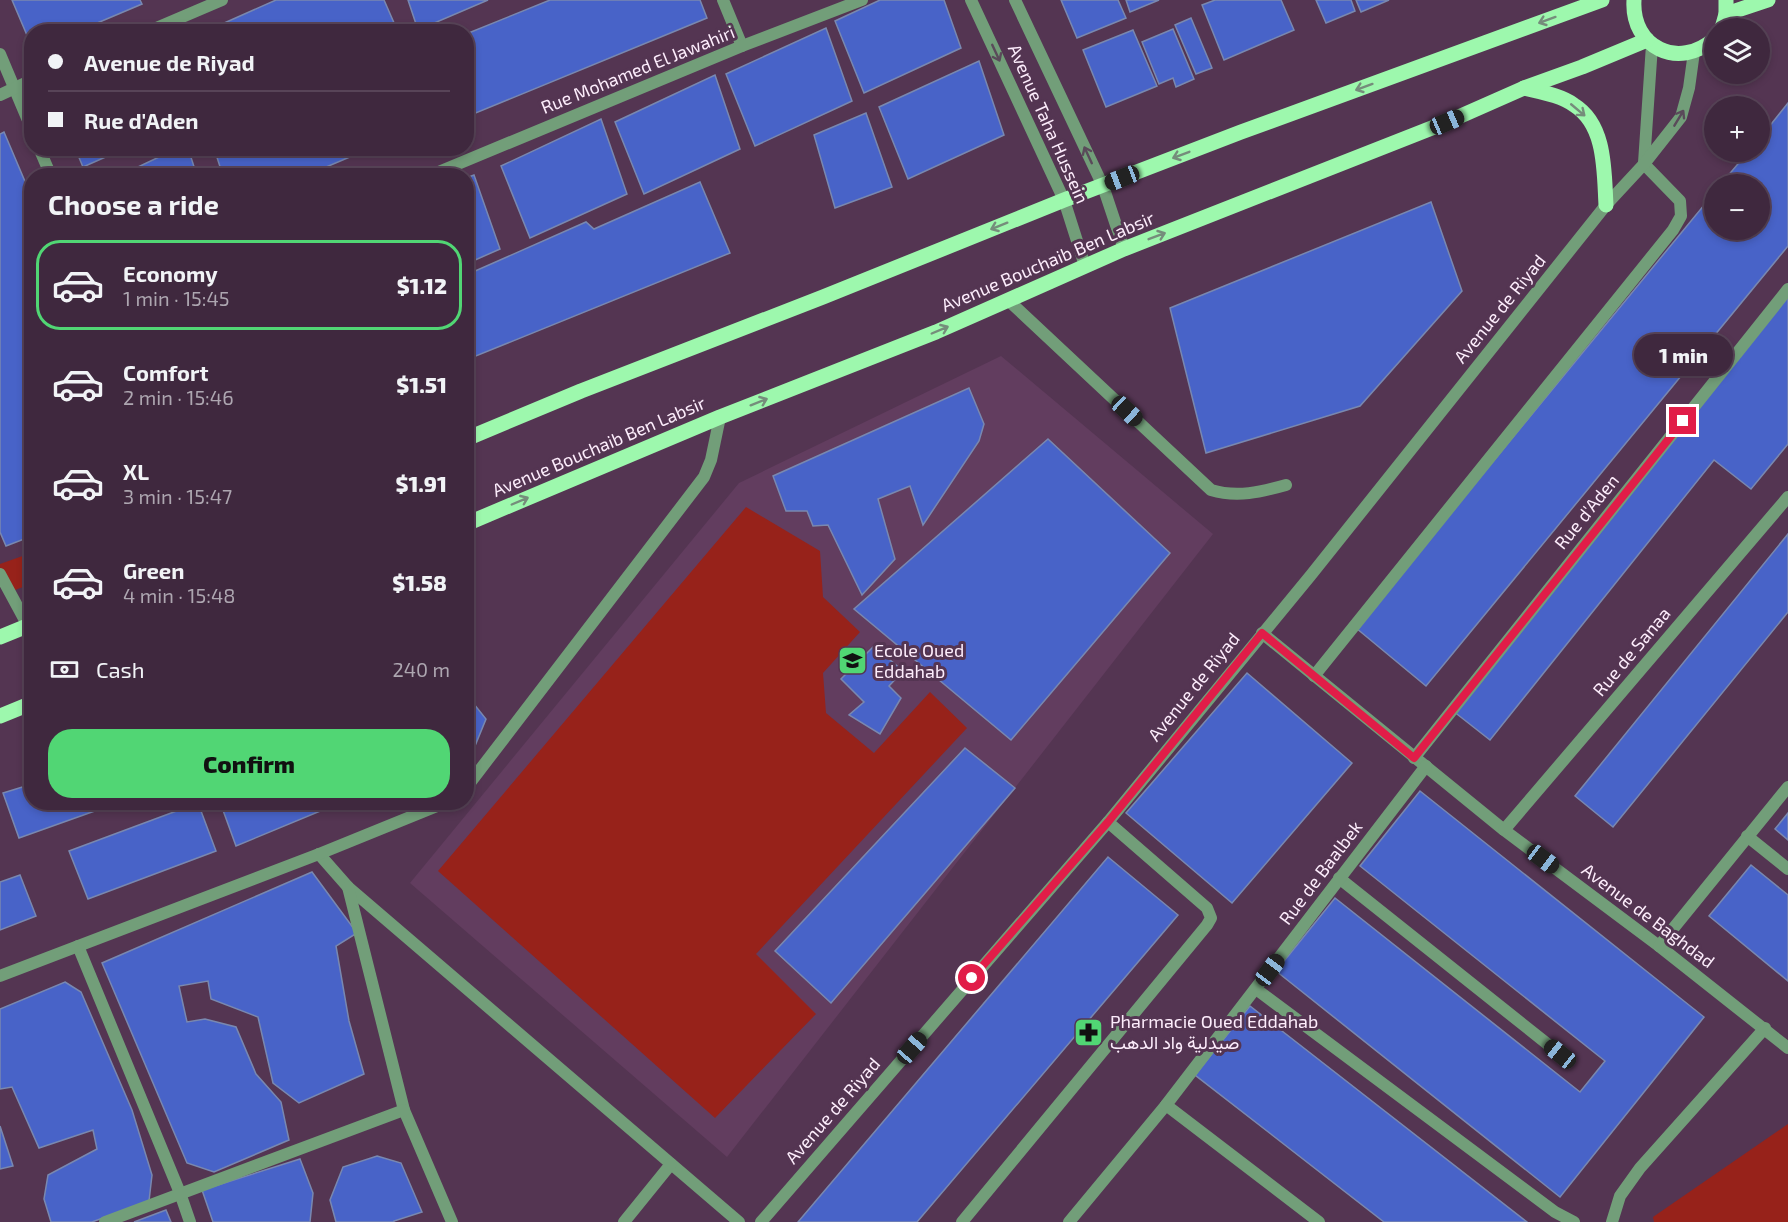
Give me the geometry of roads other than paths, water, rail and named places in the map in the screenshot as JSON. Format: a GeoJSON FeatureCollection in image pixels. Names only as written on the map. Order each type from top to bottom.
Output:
{"type":"FeatureCollection","features":[{"type":"Feature","properties":{"kind":"main road"},"geometry":{"type":"LineString","coordinates":[[474,437],[580,391],[1064,200],[1252,128],[1602,0]]}},
{"type":"Feature","properties":{"kind":"main road"},"geometry":{"type":"LineString","coordinates":[[1634,0],[1635,18],[1639,30],[1649,42],[1672,54],[1694,52],[1704,48]]}},
{"type":"Feature","properties":{"kind":"main road"},"geometry":{"type":"LineString","coordinates":[[1725,14],[1768,0]]}},
{"type":"Feature","properties":{"kind":"main road","name":"Avenue Bouchaib Ben Labsir"},"geometry":{"type":"LineString","coordinates":[[474,521],[720,417],[936,332],[1124,249],[1447,122],[1524,88],[1649,42]]}},
{"type":"Feature","properties":{"kind":"main road"},"geometry":{"type":"LineString","coordinates":[[1524,88],[1555,96],[1575,105],[1589,120],[1599,141],[1604,161],[1606,205]]}},
{"type":"Feature","properties":{"kind":"main road"},"geometry":{"type":"LineString","coordinates":[[0,637],[24,627]]}},
{"type":"Feature","properties":{"kind":"main road"},"geometry":{"type":"LineString","coordinates":[[0,716],[24,706]]}},
{"type":"Feature","properties":{"kind":"street"},"geometry":{"type":"LineString","coordinates":[[166,24],[222,0]]}},
{"type":"Feature","properties":{"kind":"street"},"geometry":{"type":"LineString","coordinates":[[723,0],[742,46]]}},
{"type":"Feature","properties":{"kind":"street","name":"Rue Mohamed El Jawahiri"},"geometry":{"type":"LineString","coordinates":[[448,168],[742,46],[862,0]]}},
{"type":"Feature","properties":{"kind":"street","name":"Avenue Taha Hussein"},"geometry":{"type":"LineString","coordinates":[[971,0],[1064,200],[1085,266]]}},
{"type":"Feature","properties":{"kind":"street","name":"Avenue Taha Hussein"},"geometry":{"type":"LineString","coordinates":[[1015,0],[1103,186],[1124,249]]}},
{"type":"Feature","properties":{"kind":"street"},"geometry":{"type":"LineString","coordinates":[[1314,676],[1673,230],[1681,216],[1680,201],[1644,164],[1649,42]]}},
{"type":"Feature","properties":{"kind":"street","name":"Avenue de Riyad"},"geometry":{"type":"LineString","coordinates":[[760,1222],[1108,822],[1311,575],[1606,205],[1644,164],[1681,117],[1689,88],[1694,52]]}},
{"type":"Feature","properties":{"kind":"street"},"geometry":{"type":"LineString","coordinates":[[0,54],[24,111]]}},
{"type":"Feature","properties":{"kind":"street"},"geometry":{"type":"LineString","coordinates":[[0,94],[24,84]]}},
{"type":"Feature","properties":{"kind":"street","name":"Rue d'Aden"},"geometry":{"type":"LineString","coordinates":[[1414,758],[1788,289]]}},
{"type":"Feature","properties":{"kind":"street"},"geometry":{"type":"LineString","coordinates":[[1008,300],[1211,490],[1223,494],[1252,493],[1286,485]]}},
{"type":"Feature","properties":{"kind":"street"},"geometry":{"type":"LineString","coordinates":[[474,778],[704,477],[711,459],[720,417]]}},
{"type":"Feature","properties":{"kind":"street","name":"Rue de Sanaa"},"geometry":{"type":"LineString","coordinates":[[1504,830],[1788,497]]}},
{"type":"Feature","properties":{"kind":"street"},"geometry":{"type":"LineString","coordinates":[[0,574],[24,615]]}},
{"type":"Feature","properties":{"kind":"street","name":"Avenue de Baghdad"},"geometry":{"type":"LineString","coordinates":[[1262,633],[1504,830],[1659,946],[1788,1048]]}},
{"type":"Feature","properties":{"kind":"street","name":"Rue de Baalbek"},"geometry":{"type":"LineString","coordinates":[[1069,1222],[1166,1105],[1425,766]]}},
{"type":"Feature","properties":{"kind":"street"},"geometry":{"type":"LineString","coordinates":[[1659,946],[1788,787]]}},
{"type":"Feature","properties":{"kind":"street"},"geometry":{"type":"LineString","coordinates":[[0,976],[320,854],[427,810]]}},
{"type":"Feature","properties":{"kind":"street"},"geometry":{"type":"LineString","coordinates":[[962,1222],[1200,934],[1210,918],[1207,908],[1108,822]]}},
{"type":"Feature","properties":{"kind":"street"},"geometry":{"type":"LineString","coordinates":[[1747,836],[1788,869]]}},
{"type":"Feature","properties":{"kind":"street"},"geometry":{"type":"LineString","coordinates":[[320,854],[348,887],[738,1222]]}},
{"type":"Feature","properties":{"kind":"street"},"geometry":{"type":"LineString","coordinates":[[1339,878],[1560,1054]]}},
{"type":"Feature","properties":{"kind":"street"},"geometry":{"type":"LineString","coordinates":[[348,887],[404,1110],[452,1222]]}},
{"type":"Feature","properties":{"kind":"street"},"geometry":{"type":"LineString","coordinates":[[78,946],[190,1222]]}},
{"type":"Feature","properties":{"kind":"street"},"geometry":{"type":"LineString","coordinates":[[1256,989],[1555,1212],[1574,1222]]}},
{"type":"Feature","properties":{"kind":"street"},"geometry":{"type":"LineString","coordinates":[[1612,1222],[1620,1196],[1640,1168],[1765,1028]]}},
{"type":"Feature","properties":{"kind":"street"},"geometry":{"type":"LineString","coordinates":[[1166,1105],[1319,1222]]}},
{"type":"Feature","properties":{"kind":"street"},"geometry":{"type":"LineString","coordinates":[[105,1222],[404,1110]]}},
{"type":"Feature","properties":{"kind":"street"},"geometry":{"type":"LineString","coordinates":[[624,1222],[671,1164]]}},
{"type":"Feature","properties":{"kind":"place","name":"Ecole Oued Eddahab"},"geometry":{"type":"Point","coordinates":[853,661]}},
{"type":"Feature","properties":{"kind":"place","name":"Pharmacie Oued Eddahab صيدلية واد الدهب"},"geometry":{"type":"Point","coordinates":[1089,1032]}}]}
